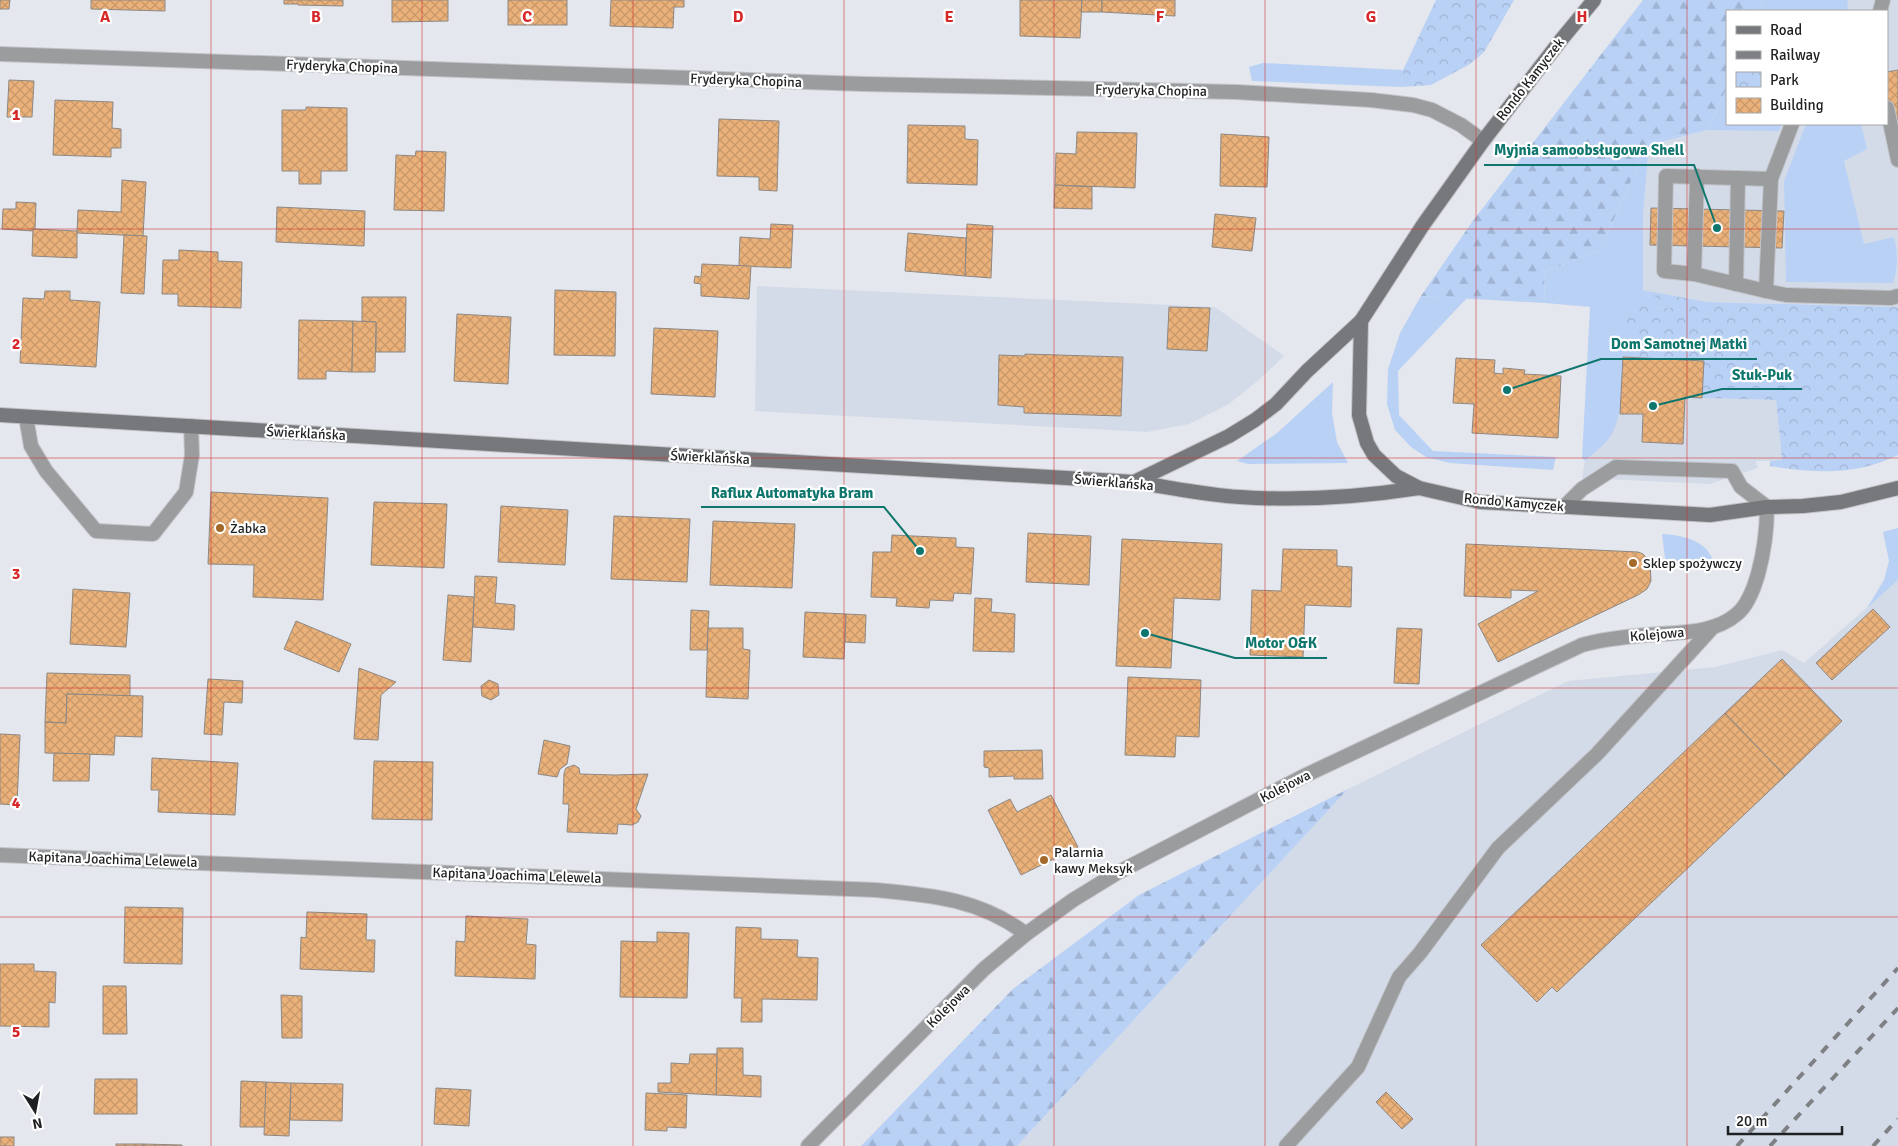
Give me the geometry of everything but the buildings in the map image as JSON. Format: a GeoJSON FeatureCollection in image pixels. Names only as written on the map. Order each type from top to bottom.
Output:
{"type":"FeatureCollection","features":[{"type":"Feature","properties":{"kind":"main road","name":"Rondo Kamyczek"},"geometry":{"type":"LineString","coordinates":[[1594,0],[1483,141],[1423,225],[1361,321],[1358,401],[1362,430],[1367,443],[1383,464],[1396,476],[1418,488],[1480,502],[1710,515],[1767,507],[1841,502],[1898,488]]}},
{"type":"Feature","properties":{"kind":"main road"},"geometry":{"type":"LineString","coordinates":[[1134,482],[1229,436],[1255,420],[1276,404],[1307,371],[1361,321]]}},
{"type":"Feature","properties":{"kind":"main road","name":"Świerklańska"},"geometry":{"type":"LineString","coordinates":[[0,416],[1134,482],[1239,497],[1303,498],[1348,496],[1418,488]]}},
{"type":"Feature","properties":{"kind":"street","name":"Fryderyka Chopina"},"geometry":{"type":"LineString","coordinates":[[0,54],[864,84],[1236,92],[1352,99],[1413,105],[1432,110],[1461,124],[1483,141]]}},
{"type":"Feature","properties":{"kind":"street"},"geometry":{"type":"LineString","coordinates":[[1888,113],[1898,160]]}},
{"type":"Feature","properties":{"kind":"street"},"geometry":{"type":"LineString","coordinates":[[1766,291],[1771,179],[1792,125]]}},
{"type":"Feature","properties":{"kind":"street"},"geometry":{"type":"LineString","coordinates":[[1771,179],[1666,176],[1664,271],[1694,274],[1786,295],[1892,298],[1898,296]]}},
{"type":"Feature","properties":{"kind":"street"},"geometry":{"type":"LineString","coordinates":[[1694,274],[1697,176]]}},
{"type":"Feature","properties":{"kind":"street"},"geometry":{"type":"LineString","coordinates":[[1736,284],[1738,178]]}},
{"type":"Feature","properties":{"kind":"street"},"geometry":{"type":"LineString","coordinates":[[26,417],[31,446],[46,471],[96,531],[153,534],[186,492],[192,455],[191,426]]}},
{"type":"Feature","properties":{"kind":"street"},"geometry":{"type":"LineString","coordinates":[[1564,507],[1582,488],[1616,467],[1732,471],[1741,486],[1767,507]]}},
{"type":"Feature","properties":{"kind":"street","name":"Kolejowa"},"geometry":{"type":"LineString","coordinates":[[808,1146],[984,969],[1026,934],[1074,900],[1117,873],[1304,776],[1562,653],[1582,645],[1600,641],[1697,631],[1729,621],[1739,613],[1747,602],[1756,579],[1765,544],[1767,507]]}},
{"type":"Feature","properties":{"kind":"street"},"geometry":{"type":"LineString","coordinates":[[1286,1146],[1358,1068],[1399,976],[1420,953],[1498,848],[1598,754],[1714,627]]}},
{"type":"Feature","properties":{"kind":"street","name":"Kapitana Joachima Lelewela"},"geometry":{"type":"LineString","coordinates":[[0,855],[876,890],[944,898],[973,905],[999,916],[1026,934]]}},
{"type":"Feature","properties":{"kind":"shaded area"},"geometry":{"type":"Polygon","coordinates":[[[1764,0],[1898,0],[1898,307],[1708,302],[1643,290],[1643,215],[1649,145],[1708,130],[1726,89],[1726,125],[1888,125],[1888,10],[1759,10],[1764,0]]]}},
{"type":"Feature","properties":{"kind":"shaded area"},"geometry":{"type":"Polygon","coordinates":[[[757,286],[1215,307],[1284,356],[1260,379],[1229,404],[1189,424],[1147,432],[755,411],[757,286]]]}},
{"type":"Feature","properties":{"kind":"shaded area"},"geometry":{"type":"Polygon","coordinates":[[[1623,357],[1704,361],[1702,398],[1776,400],[1782,461],[1756,461],[1758,468],[1710,484],[1582,478],[1585,461],[1609,439],[1623,357]]]}},
{"type":"Feature","properties":{"kind":"shaded area"},"geometry":{"type":"Polygon","coordinates":[[[1898,580],[1898,1146],[1017,1146],[1348,789],[1568,681],[1715,667],[1782,650],[1804,663],[1898,580]]]}},
{"type":"Feature","properties":{"kind":"green space"},"geometry":{"type":"Polygon","coordinates":[[[1436,0],[1514,0],[1484,52],[1470,64],[1431,85],[1401,87],[1403,70],[1436,0]]]}},
{"type":"Feature","properties":{"kind":"green space"},"geometry":{"type":"Polygon","coordinates":[[[1643,0],[1764,0],[1759,10],[1726,10],[1726,89],[1708,130],[1649,141],[1600,250],[1544,272],[1545,303],[1421,296],[1472,222],[1643,0]]]}},
{"type":"Feature","properties":{"kind":"green space"},"geometry":{"type":"Polygon","coordinates":[[[1764,0],[1848,0],[1847,10],[1759,10],[1764,0]]]}},
{"type":"Feature","properties":{"kind":"green space"},"geometry":{"type":"Polygon","coordinates":[[[1263,63],[1403,70],[1401,87],[1252,81],[1249,67],[1263,63]]]}},
{"type":"Feature","properties":{"kind":"green space"},"geometry":{"type":"Polygon","coordinates":[[[1726,89],[1726,125],[1782,125],[1779,131],[1708,130],[1726,89]]]}},
{"type":"Feature","properties":{"kind":"green space"},"geometry":{"type":"Polygon","coordinates":[[[1806,125],[1861,125],[1867,149],[1844,161],[1864,244],[1894,237],[1897,261],[1893,283],[1786,282],[1784,181],[1806,125]]]}},
{"type":"Feature","properties":{"kind":"green space"},"geometry":{"type":"Polygon","coordinates":[[[1708,130],[1649,145],[1643,215],[1643,290],[1678,308],[1624,307],[1624,376],[1619,413],[1615,428],[1608,440],[1585,461],[1582,458],[1590,307],[1545,303],[1544,272],[1600,250],[1649,141],[1708,130]]]}},
{"type":"Feature","properties":{"kind":"green space"},"geometry":{"type":"Polygon","coordinates":[[[1643,290],[1708,302],[1898,307],[1898,455],[1882,462],[1851,470],[1820,471],[1770,466],[1770,461],[1782,460],[1776,400],[1702,398],[1703,361],[1623,357],[1623,306],[1676,308],[1643,290]]]}},
{"type":"Feature","properties":{"kind":"green space"},"geometry":{"type":"Polygon","coordinates":[[[1421,296],[1467,298],[1398,371],[1399,415],[1433,451],[1556,457],[1553,470],[1450,463],[1426,457],[1411,447],[1395,430],[1387,404],[1388,369],[1400,333],[1421,296]]]}},
{"type":"Feature","properties":{"kind":"green space"},"geometry":{"type":"Polygon","coordinates":[[[1333,382],[1332,413],[1337,442],[1348,463],[1248,464],[1237,461],[1277,433],[1333,382]]]}},
{"type":"Feature","properties":{"kind":"green space"},"geometry":{"type":"Polygon","coordinates":[[[1898,528],[1898,580],[1867,608],[1884,580],[1889,561],[1883,532],[1898,528]]]}},
{"type":"Feature","properties":{"kind":"green space"},"geometry":{"type":"Polygon","coordinates":[[[1662,534],[1679,536],[1695,541],[1708,551],[1715,568],[1666,566],[1662,534]]]}},
{"type":"Feature","properties":{"kind":"green space"},"geometry":{"type":"Polygon","coordinates":[[[1348,789],[1017,1146],[861,1146],[1013,989],[1139,895],[1348,789]]]}},
{"type":"Feature","properties":{"kind":"railway"},"geometry":{"type":"LineString","coordinates":[[1737,1146],[1898,968]]}},
{"type":"Feature","properties":{"kind":"railway"},"geometry":{"type":"LineString","coordinates":[[1770,1146],[1898,1008]]}},
{"type":"Feature","properties":{"kind":"railway"},"geometry":{"type":"LineString","coordinates":[[1873,1146],[1898,1119]]}},
{"type":"Feature","properties":{"kind":"place","name":"Myjnia samoobsługowa Shell"},"geometry":{"type":"Point","coordinates":[1717,228]}},
{"type":"Feature","properties":{"kind":"place","name":"Dom Samotnej Matki"},"geometry":{"type":"Point","coordinates":[1507,390]}},
{"type":"Feature","properties":{"kind":"place","name":"Stuk-Puk"},"geometry":{"type":"Point","coordinates":[1653,406]}},
{"type":"Feature","properties":{"kind":"place","name":"Żabka"},"geometry":{"type":"Point","coordinates":[220,528]}},
{"type":"Feature","properties":{"kind":"place","name":"Raflux Automatyka Bram"},"geometry":{"type":"Point","coordinates":[920,551]}},
{"type":"Feature","properties":{"kind":"place","name":"Sklep spożywczy"},"geometry":{"type":"Point","coordinates":[1633,563]}},
{"type":"Feature","properties":{"kind":"place","name":"Motor O&K"},"geometry":{"type":"Point","coordinates":[1145,633]}},
{"type":"Feature","properties":{"kind":"place","name":"Palarnia kawy Meksyk"},"geometry":{"type":"Point","coordinates":[1044,860]}}]}
